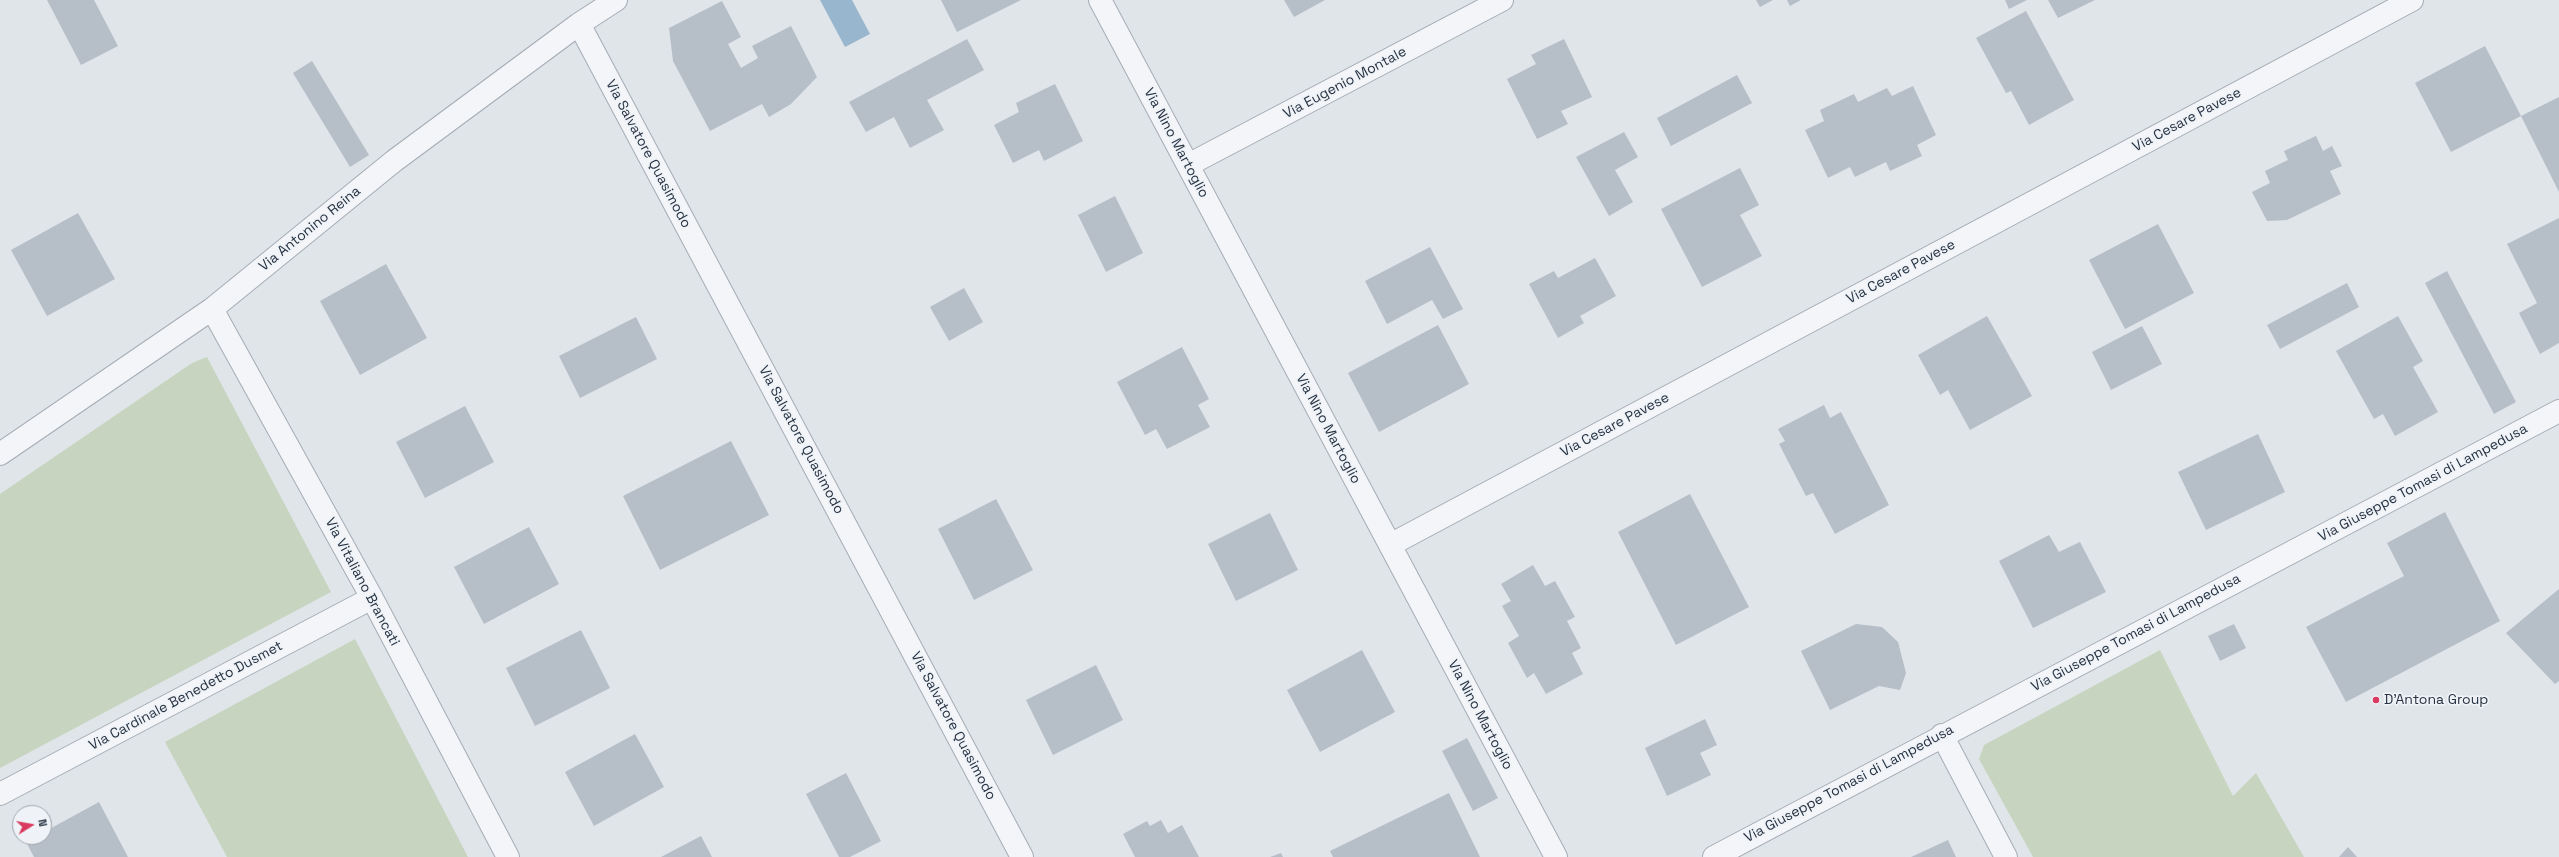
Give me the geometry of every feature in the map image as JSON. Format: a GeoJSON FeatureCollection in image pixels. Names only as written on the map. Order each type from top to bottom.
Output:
{"type":"FeatureCollection","features":[{"type":"Feature","properties":{"kind":"street","name":"Via Antonino Reina"},"geometry":{"type":"LineString","coordinates":[[0,454],[212,309],[394,160],[579,24],[616,0]]}},
{"type":"Feature","properties":{"kind":"street","name":"Via Nino Martoglio"},"geometry":{"type":"LineString","coordinates":[[1100,0],[1556,857]]}},
{"type":"Feature","properties":{"kind":"street","name":"Via Eugenio Montale"},"geometry":{"type":"LineString","coordinates":[[1188,165],[1502,0]]}},
{"type":"Feature","properties":{"kind":"street","name":"Via Cesare Pavese"},"geometry":{"type":"LineString","coordinates":[[1390,545],[2412,0]]}},
{"type":"Feature","properties":{"kind":"street","name":"Via Salvatore Quasimodo"},"geometry":{"type":"LineString","coordinates":[[579,24],[1022,857]]}},
{"type":"Feature","properties":{"kind":"street","name":"Via Vitaliano Brancati"},"geometry":{"type":"LineString","coordinates":[[212,309],[372,598],[508,857]]}},
{"type":"Feature","properties":{"kind":"street","name":"Via Giuseppe Tomasi di Lampedusa"},"geometry":{"type":"LineString","coordinates":[[1714,857],[1942,735],[2559,411]]}},
{"type":"Feature","properties":{"kind":"street","name":"Via Cardinale Benedetto Dusmet"},"geometry":{"type":"LineString","coordinates":[[0,794],[372,598]]}},
{"type":"Feature","properties":{"kind":"street"},"geometry":{"type":"LineString","coordinates":[[1942,735],[2006,857]]}},
{"type":"Feature","properties":{"kind":"green space"},"geometry":{"type":"Polygon","coordinates":[[[207,357],[331,592],[0,768],[0,494],[192,363],[207,357]]]}},
{"type":"Feature","properties":{"kind":"green space"},"geometry":{"type":"Polygon","coordinates":[[[355,639],[468,857],[227,857],[165,742],[355,639]]]}},
{"type":"Feature","properties":{"kind":"green space"},"geometry":{"type":"Polygon","coordinates":[[[2160,650],[2233,796],[2256,773],[2304,857],[2033,857],[1979,759],[1984,745],[2160,650]]]}},
{"type":"Feature","properties":{"kind":"water"},"geometry":{"type":"Polygon","coordinates":[[[820,0],[852,0],[870,34],[845,47],[820,0]]]}},
{"type":"Feature","properties":{"kind":"building"},"geometry":{"type":"Polygon","coordinates":[[[47,0],[94,0],[118,46],[81,65],[47,0]]]}},
{"type":"Feature","properties":{"kind":"building"},"geometry":{"type":"Polygon","coordinates":[[[941,0],[1021,0],[957,32],[941,0]]]}},
{"type":"Feature","properties":{"kind":"building"},"geometry":{"type":"Polygon","coordinates":[[[1284,0],[1325,0],[1294,17],[1284,0]]]}},
{"type":"Feature","properties":{"kind":"building"},"geometry":{"type":"Polygon","coordinates":[[[1756,0],[1773,0],[1760,7],[1756,0]]]}},
{"type":"Feature","properties":{"kind":"building"},"geometry":{"type":"Polygon","coordinates":[[[1787,0],[1801,0],[1790,6],[1787,0]]]}},
{"type":"Feature","properties":{"kind":"building"},"geometry":{"type":"Polygon","coordinates":[[[2005,0],[2027,0],[2009,9],[2005,0]]]}},
{"type":"Feature","properties":{"kind":"building"},"geometry":{"type":"Polygon","coordinates":[[[2048,0],[2095,0],[2058,18],[2048,0]]]}},
{"type":"Feature","properties":{"kind":"building"},"geometry":{"type":"Polygon","coordinates":[[[722,1],[741,37],[728,44],[741,68],[758,58],[752,46],[791,26],[817,77],[791,104],[769,117],[762,104],[710,131],[673,61],[669,28],[722,1]]]}},
{"type":"Feature","properties":{"kind":"building"},"geometry":{"type":"Polygon","coordinates":[[[2026,11],[2074,100],[2029,125],[2011,91],[2006,93],[1976,38],[2026,11]]]}},
{"type":"Feature","properties":{"kind":"building"},"geometry":{"type":"Polygon","coordinates":[[[967,39],[984,70],[927,100],[944,130],[910,148],[894,117],[866,132],[849,102],[967,39]]]}},
{"type":"Feature","properties":{"kind":"building"},"geometry":{"type":"Polygon","coordinates":[[[1564,39],[1592,97],[1561,111],[1568,124],[1537,139],[1507,79],[1536,64],[1531,55],[1564,39]]]}},
{"type":"Feature","properties":{"kind":"building"},"geometry":{"type":"Polygon","coordinates":[[[2485,46],[2521,116],[2451,152],[2415,83],[2485,46]]]}},
{"type":"Feature","properties":{"kind":"building"},"geometry":{"type":"Polygon","coordinates":[[[312,61],[369,155],[350,167],[293,73],[312,61]]]}},
{"type":"Feature","properties":{"kind":"building"},"geometry":{"type":"Polygon","coordinates":[[[1737,75],[1752,103],[1671,146],[1657,118],[1737,75]]]}},
{"type":"Feature","properties":{"kind":"building"},"geometry":{"type":"Polygon","coordinates":[[[1055,84],[1083,141],[1044,161],[1039,150],[1013,163],[994,125],[1019,112],[1016,103],[1055,84]]]}},
{"type":"Feature","properties":{"kind":"building"},"geometry":{"type":"Polygon","coordinates":[[[1913,86],[1936,135],[1917,145],[1922,156],[1890,171],[1886,162],[1855,177],[1850,167],[1828,178],[1805,130],[1824,121],[1820,110],[1854,94],[1858,102],[1887,88],[1892,96],[1913,86]]]}},
{"type":"Feature","properties":{"kind":"building"},"geometry":{"type":"Polygon","coordinates":[[[2559,97],[2559,192],[2521,116],[2559,97]]]}},
{"type":"Feature","properties":{"kind":"building"},"geometry":{"type":"Polygon","coordinates":[[[1624,132],[1638,157],[1615,170],[1633,202],[1609,216],[1576,157],[1624,132]]]}},
{"type":"Feature","properties":{"kind":"building"},"geometry":{"type":"Polygon","coordinates":[[[2316,136],[2323,151],[2332,146],[2342,166],[2330,171],[2341,194],[2287,220],[2267,221],[2252,192],[2270,183],[2265,171],[2288,160],[2284,151],[2316,136]]]}},
{"type":"Feature","properties":{"kind":"building"},"geometry":{"type":"Polygon","coordinates":[[[1740,168],[1759,205],[1740,215],[1762,256],[1702,287],[1661,209],[1740,168]]]}},
{"type":"Feature","properties":{"kind":"building"},"geometry":{"type":"Polygon","coordinates":[[[1115,196],[1143,253],[1106,272],[1078,215],[1115,196]]]}},
{"type":"Feature","properties":{"kind":"building"},"geometry":{"type":"Polygon","coordinates":[[[78,213],[115,279],[47,316],[11,250],[78,213]]]}},
{"type":"Feature","properties":{"kind":"building"},"geometry":{"type":"Polygon","coordinates":[[[2559,218],[2559,343],[2540,354],[2519,313],[2537,303],[2507,244],[2559,218]]]}},
{"type":"Feature","properties":{"kind":"building"},"geometry":{"type":"Polygon","coordinates":[[[2158,224],[2194,293],[2125,329],[2089,260],[2158,224]]]}},
{"type":"Feature","properties":{"kind":"building"},"geometry":{"type":"Polygon","coordinates":[[[1430,247],[1463,309],[1443,319],[1432,300],[1387,324],[1365,281],[1430,247]]]}},
{"type":"Feature","properties":{"kind":"building"},"geometry":{"type":"Polygon","coordinates":[[[1595,258],[1616,296],[1580,316],[1584,323],[1558,338],[1529,284],[1554,271],[1558,278],[1595,258]]]}},
{"type":"Feature","properties":{"kind":"building"},"geometry":{"type":"Polygon","coordinates":[[[386,264],[427,338],[360,375],[320,301],[386,264]]]}},
{"type":"Feature","properties":{"kind":"building"},"geometry":{"type":"Polygon","coordinates":[[[2447,271],[2516,402],[2494,414],[2425,283],[2447,271]]]}},
{"type":"Feature","properties":{"kind":"building"},"geometry":{"type":"Polygon","coordinates":[[[2347,283],[2359,307],[2280,349],[2267,325],[2347,283]]]}},
{"type":"Feature","properties":{"kind":"building"},"geometry":{"type":"Polygon","coordinates":[[[964,288],[983,322],[949,341],[930,307],[964,288]]]}},
{"type":"Feature","properties":{"kind":"building"},"geometry":{"type":"Polygon","coordinates":[[[1987,316],[2032,396],[1970,430],[1948,390],[1940,395],[1918,355],[1987,316]]]}},
{"type":"Feature","properties":{"kind":"building"},"geometry":{"type":"Polygon","coordinates":[[[2398,316],[2423,361],[2413,367],[2438,412],[2395,436],[2383,414],[2374,419],[2336,351],[2398,316]]]}},
{"type":"Feature","properties":{"kind":"building"},"geometry":{"type":"Polygon","coordinates":[[[636,317],[657,359],[580,398],[559,356],[636,317]]]}},
{"type":"Feature","properties":{"kind":"building"},"geometry":{"type":"Polygon","coordinates":[[[1438,325],[1469,384],[1379,432],[1348,373],[1438,325]]]}},
{"type":"Feature","properties":{"kind":"building"},"geometry":{"type":"Polygon","coordinates":[[[2142,326],[2162,364],[2111,390],[2092,352],[2142,326]]]}},
{"type":"Feature","properties":{"kind":"building"},"geometry":{"type":"Polygon","coordinates":[[[1182,347],[1209,399],[1198,405],[1210,427],[1167,449],[1156,429],[1145,435],[1117,382],[1182,347]]]}},
{"type":"Feature","properties":{"kind":"building"},"geometry":{"type":"Polygon","coordinates":[[[1824,405],[1830,418],[1841,412],[1889,505],[1835,534],[1813,493],[1806,496],[1779,444],[1785,441],[1778,429],[1824,405]]]}},
{"type":"Feature","properties":{"kind":"building"},"geometry":{"type":"Polygon","coordinates":[[[465,406],[494,462],[425,498],[396,442],[465,406]]]}},
{"type":"Feature","properties":{"kind":"building"},"geometry":{"type":"Polygon","coordinates":[[[2258,434],[2285,492],[2206,530],[2178,472],[2258,434]]]}},
{"type":"Feature","properties":{"kind":"building"},"geometry":{"type":"Polygon","coordinates":[[[731,441],[769,515],[660,570],[623,496],[731,441]]]}},
{"type":"Feature","properties":{"kind":"building"},"geometry":{"type":"Polygon","coordinates":[[[1690,494],[1749,607],[1676,645],[1618,532],[1690,494]]]}},
{"type":"Feature","properties":{"kind":"building"},"geometry":{"type":"Polygon","coordinates":[[[996,499],[1033,570],[974,600],[938,529],[996,499]]]}},
{"type":"Feature","properties":{"kind":"building"},"geometry":{"type":"Polygon","coordinates":[[[2445,512],[2500,621],[2346,702],[2306,627],[2404,576],[2387,543],[2445,512]]]}},
{"type":"Feature","properties":{"kind":"building"},"geometry":{"type":"Polygon","coordinates":[[[1270,513],[1298,570],[1236,601],[1208,544],[1270,513]]]}},
{"type":"Feature","properties":{"kind":"building"},"geometry":{"type":"Polygon","coordinates":[[[529,527],[559,584],[484,624],[454,567],[529,527]]]}},
{"type":"Feature","properties":{"kind":"building"},"geometry":{"type":"Polygon","coordinates":[[[2049,535],[2059,552],[2080,542],[2106,592],[2033,628],[1999,561],[2049,535]]]}},
{"type":"Feature","properties":{"kind":"building"},"geometry":{"type":"Polygon","coordinates":[[[1533,565],[1545,586],[1555,581],[1575,617],[1567,621],[1581,648],[1572,653],[1583,674],[1546,694],[1534,673],[1527,678],[1508,643],[1519,636],[1502,606],[1511,601],[1501,584],[1533,565]]]}},
{"type":"Feature","properties":{"kind":"building"},"geometry":{"type":"Polygon","coordinates":[[[2559,589],[2559,681],[2555,684],[2506,633],[2559,589]]]}},
{"type":"Feature","properties":{"kind":"building"},"geometry":{"type":"Polygon","coordinates":[[[1856,624],[1882,627],[1898,642],[1906,673],[1900,690],[1879,686],[1830,710],[1801,651],[1856,624]]]}},
{"type":"Feature","properties":{"kind":"building"},"geometry":{"type":"Polygon","coordinates":[[[2234,624],[2246,648],[2220,661],[2208,636],[2234,624]]]}},
{"type":"Feature","properties":{"kind":"building"},"geometry":{"type":"Polygon","coordinates":[[[581,630],[610,688],[535,726],[506,668],[581,630]]]}},
{"type":"Feature","properties":{"kind":"building"},"geometry":{"type":"Polygon","coordinates":[[[1362,650],[1395,712],[1320,752],[1287,690],[1362,650]]]}},
{"type":"Feature","properties":{"kind":"building"},"geometry":{"type":"Polygon","coordinates":[[[1096,665],[1123,720],[1053,755],[1026,700],[1096,665]]]}},
{"type":"Feature","properties":{"kind":"building"},"geometry":{"type":"Polygon","coordinates":[[[1705,719],[1717,745],[1700,753],[1711,775],[1667,796],[1645,748],[1705,719]]]}},
{"type":"Feature","properties":{"kind":"building"},"geometry":{"type":"Polygon","coordinates":[[[635,734],[664,787],[594,826],[565,772],[635,734]]]}},
{"type":"Feature","properties":{"kind":"building"},"geometry":{"type":"Polygon","coordinates":[[[1467,738],[1498,798],[1473,811],[1442,751],[1467,738]]]}},
{"type":"Feature","properties":{"kind":"building"},"geometry":{"type":"Polygon","coordinates":[[[846,773],[881,841],[850,857],[839,857],[806,794],[846,773]]]}},
{"type":"Feature","properties":{"kind":"building"},"geometry":{"type":"Polygon","coordinates":[[[1449,793],[1480,857],[1333,857],[1330,851],[1449,793]]]}},
{"type":"Feature","properties":{"kind":"building"},"geometry":{"type":"Polygon","coordinates":[[[99,802],[128,857],[34,857],[28,845],[52,845],[52,828],[99,802]]]}},
{"type":"Feature","properties":{"kind":"building"},"geometry":{"type":"Polygon","coordinates":[[[1161,820],[1168,833],[1182,825],[1199,857],[1135,857],[1123,834],[1147,821],[1150,826],[1161,820]]]}},
{"type":"Feature","properties":{"kind":"building"},"geometry":{"type":"Polygon","coordinates":[[[701,836],[712,857],[661,857],[701,836]]]}},
{"type":"Feature","properties":{"kind":"building"},"geometry":{"type":"Polygon","coordinates":[[[1948,840],[1956,857],[1911,857],[1948,840]]]}},
{"type":"Feature","properties":{"kind":"building"},"geometry":{"type":"Polygon","coordinates":[[[2348,847],[2357,857],[2339,857],[2348,847]]]}},
{"type":"Feature","properties":{"kind":"building"},"geometry":{"type":"Polygon","coordinates":[[[1281,853],[1283,857],[1270,857],[1281,853]]]}},
{"type":"Feature","properties":{"kind":"place","name":"D'Antona Group"},"geometry":{"type":"Point","coordinates":[2376,700]}}]}
